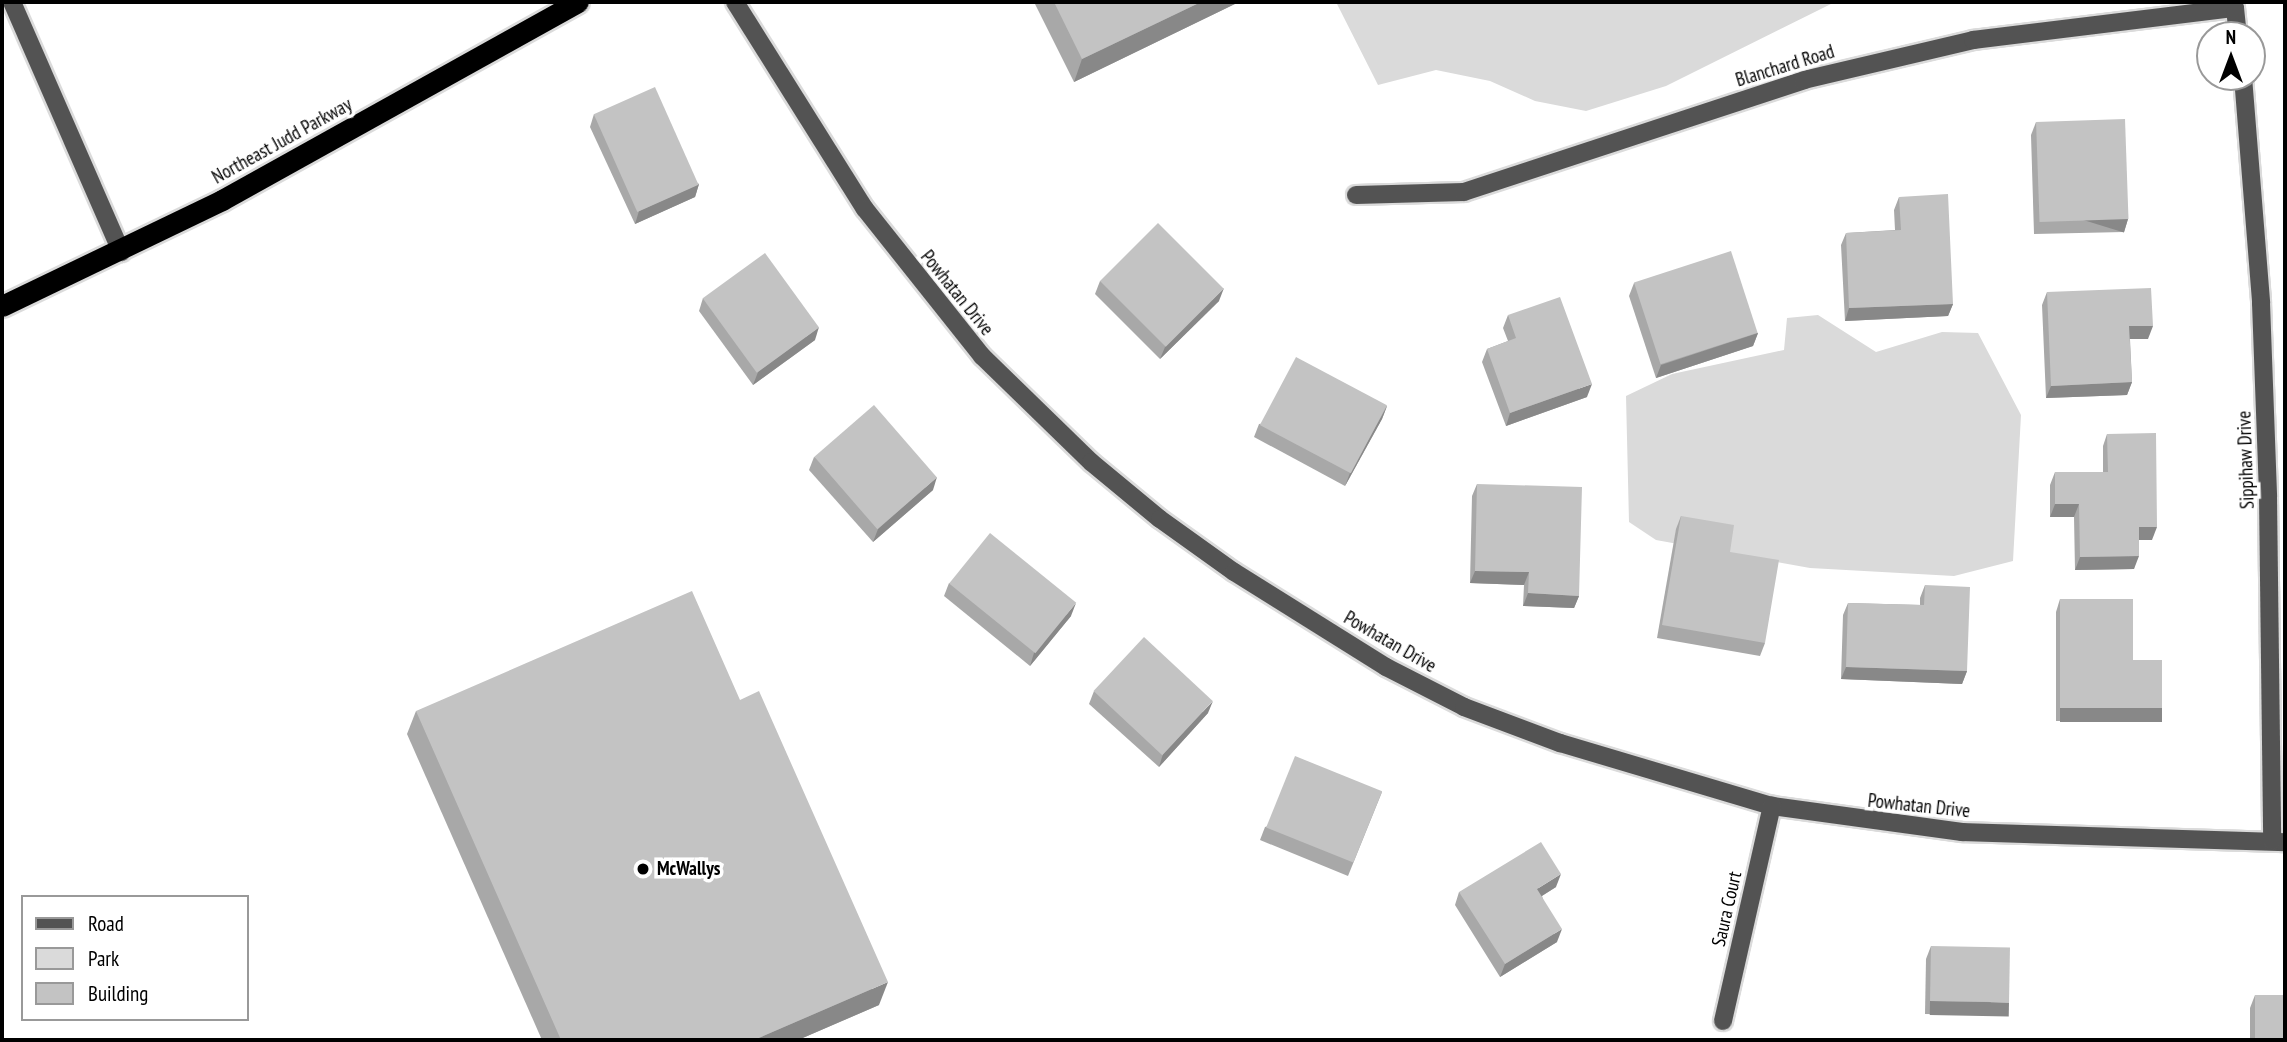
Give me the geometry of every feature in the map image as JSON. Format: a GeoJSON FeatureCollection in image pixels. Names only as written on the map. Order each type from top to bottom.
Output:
{"type":"FeatureCollection","features":[{"type":"Feature","properties":{"kind":"highway","name":"Northeast Judd Parkway"},"geometry":{"type":"LineString","coordinates":[[2,306],[121,252],[578,2]]}},
{"type":"Feature","properties":{"kind":"street"},"geometry":{"type":"LineString","coordinates":[[12,2],[121,252]]}},
{"type":"Feature","properties":{"kind":"street","name":"Powhatan Drive"},"geometry":{"type":"LineString","coordinates":[[735,2],[851,189],[930,296],[982,356],[1091,462],[1160,519],[1234,572],[1386,667],[1464,707],[1560,743],[1772,806],[1962,832],[2279,842]]}},
{"type":"Feature","properties":{"kind":"street","name":"Blanchard Road"},"geometry":{"type":"LineString","coordinates":[[1356,195],[1464,192],[1804,80],[1896,55],[2040,31],[2235,8],[2236,21]]}},
{"type":"Feature","properties":{"kind":"street","name":"Sippihaw Drive"},"geometry":{"type":"LineString","coordinates":[[2244,91],[2260,303],[2269,497],[2279,842]]}},
{"type":"Feature","properties":{"kind":"street","name":"Saura Court"},"geometry":{"type":"LineString","coordinates":[[1723,1021],[1772,806]]}},
{"type":"Feature","properties":{"kind":"green space"},"geometry":{"type":"Polygon","coordinates":[[[1336,2],[1835,2],[1666,86],[1586,111],[1535,101],[1490,81],[1436,70],[1378,85],[1336,2]]]}},
{"type":"Feature","properties":{"kind":"green space"},"geometry":{"type":"Polygon","coordinates":[[[1818,315],[1876,352],[1942,332],[1978,333],[2021,415],[2013,561],[1954,576],[1810,568],[1656,540],[1629,522],[1626,396],[1672,374],[1784,350],[1787,318],[1818,315]]]}},
{"type":"Feature","properties":{"kind":"building"},"geometry":{"type":"Polygon","coordinates":[[[1054,2],[1201,2],[1082,59],[1054,2]]]}},
{"type":"Feature","properties":{"kind":"building"},"geometry":{"type":"Polygon","coordinates":[[[655,87],[699,185],[637,212],[594,114],[655,87]]]}},
{"type":"Feature","properties":{"kind":"building"},"geometry":{"type":"Polygon","coordinates":[[[2125,119],[2128,219],[2040,222],[2036,122],[2125,119]]]}},
{"type":"Feature","properties":{"kind":"building"},"geometry":{"type":"Polygon","coordinates":[[[1948,194],[1953,304],[1849,308],[1846,233],[1901,230],[1899,197],[1948,194]]]}},
{"type":"Feature","properties":{"kind":"building"},"geometry":{"type":"Polygon","coordinates":[[[1158,223],[1224,289],[1166,347],[1100,281],[1158,223]]]}},
{"type":"Feature","properties":{"kind":"building"},"geometry":{"type":"Polygon","coordinates":[[[1731,251],[1758,333],[1661,364],[1634,283],[1731,251]]]}},
{"type":"Feature","properties":{"kind":"building"},"geometry":{"type":"Polygon","coordinates":[[[765,253],[819,327],[757,373],[703,298],[765,253]]]}},
{"type":"Feature","properties":{"kind":"building"},"geometry":{"type":"Polygon","coordinates":[[[2151,288],[2153,326],[2129,326],[2132,382],[2051,386],[2047,292],[2151,288]]]}},
{"type":"Feature","properties":{"kind":"building"},"geometry":{"type":"Polygon","coordinates":[[[1560,297],[1592,384],[1510,413],[1487,349],[1516,338],[1508,315],[1560,297]]]}},
{"type":"Feature","properties":{"kind":"building"},"geometry":{"type":"Polygon","coordinates":[[[1296,357],[1387,405],[1351,473],[1260,425],[1296,357]]]}},
{"type":"Feature","properties":{"kind":"building"},"geometry":{"type":"Polygon","coordinates":[[[874,405],[937,477],[877,529],[814,457],[874,405]]]}},
{"type":"Feature","properties":{"kind":"building"},"geometry":{"type":"Polygon","coordinates":[[[2156,433],[2157,527],[2139,527],[2139,556],[2080,557],[2079,504],[2055,504],[2055,472],[2108,472],[2107,434],[2156,433]]]}},
{"type":"Feature","properties":{"kind":"building"},"geometry":{"type":"Polygon","coordinates":[[[1477,484],[1582,487],[1579,596],[1528,593],[1529,572],[1475,571],[1477,484]]]}},
{"type":"Feature","properties":{"kind":"building"},"geometry":{"type":"Polygon","coordinates":[[[1681,516],[1734,525],[1730,552],[1779,560],[1765,643],[1662,625],[1681,516]]]}},
{"type":"Feature","properties":{"kind":"building"},"geometry":{"type":"Polygon","coordinates":[[[990,533],[1076,603],[1035,653],[949,584],[990,533]]]}},
{"type":"Feature","properties":{"kind":"building"},"geometry":{"type":"Polygon","coordinates":[[[1925,585],[1970,587],[1967,671],[1846,667],[1848,603],[1924,605],[1925,585]]]}},
{"type":"Feature","properties":{"kind":"building","name":"McWallys"},"geometry":{"type":"Polygon","coordinates":[[[692,591],[740,700],[759,691],[888,982],[754,1040],[561,1040],[416,711],[692,591]]]}},
{"type":"Feature","properties":{"kind":"building"},"geometry":{"type":"Polygon","coordinates":[[[2060,599],[2133,599],[2133,660],[2162,660],[2162,708],[2060,708],[2060,599]]]}},
{"type":"Feature","properties":{"kind":"building"},"geometry":{"type":"Polygon","coordinates":[[[1144,637],[1213,701],[1162,755],[1094,691],[1144,637]]]}},
{"type":"Feature","properties":{"kind":"building"},"geometry":{"type":"Polygon","coordinates":[[[1295,756],[1382,791],[1353,863],[1266,827],[1295,756]]]}},
{"type":"Feature","properties":{"kind":"building"},"geometry":{"type":"Polygon","coordinates":[[[1541,842],[1561,874],[1537,889],[1562,929],[1505,964],[1459,892],[1541,842]]]}},
{"type":"Feature","properties":{"kind":"building"},"geometry":{"type":"Polygon","coordinates":[[[1931,946],[2010,947],[2009,1002],[1930,1001],[1931,946]]]}},
{"type":"Feature","properties":{"kind":"building"},"geometry":{"type":"Polygon","coordinates":[[[2255,995],[2285,995],[2285,1040],[2255,1040],[2255,995]]]}},
{"type":"Feature","properties":{"kind":"place","name":"McWallys"},"geometry":{"type":"Point","coordinates":[643,869]}}]}
